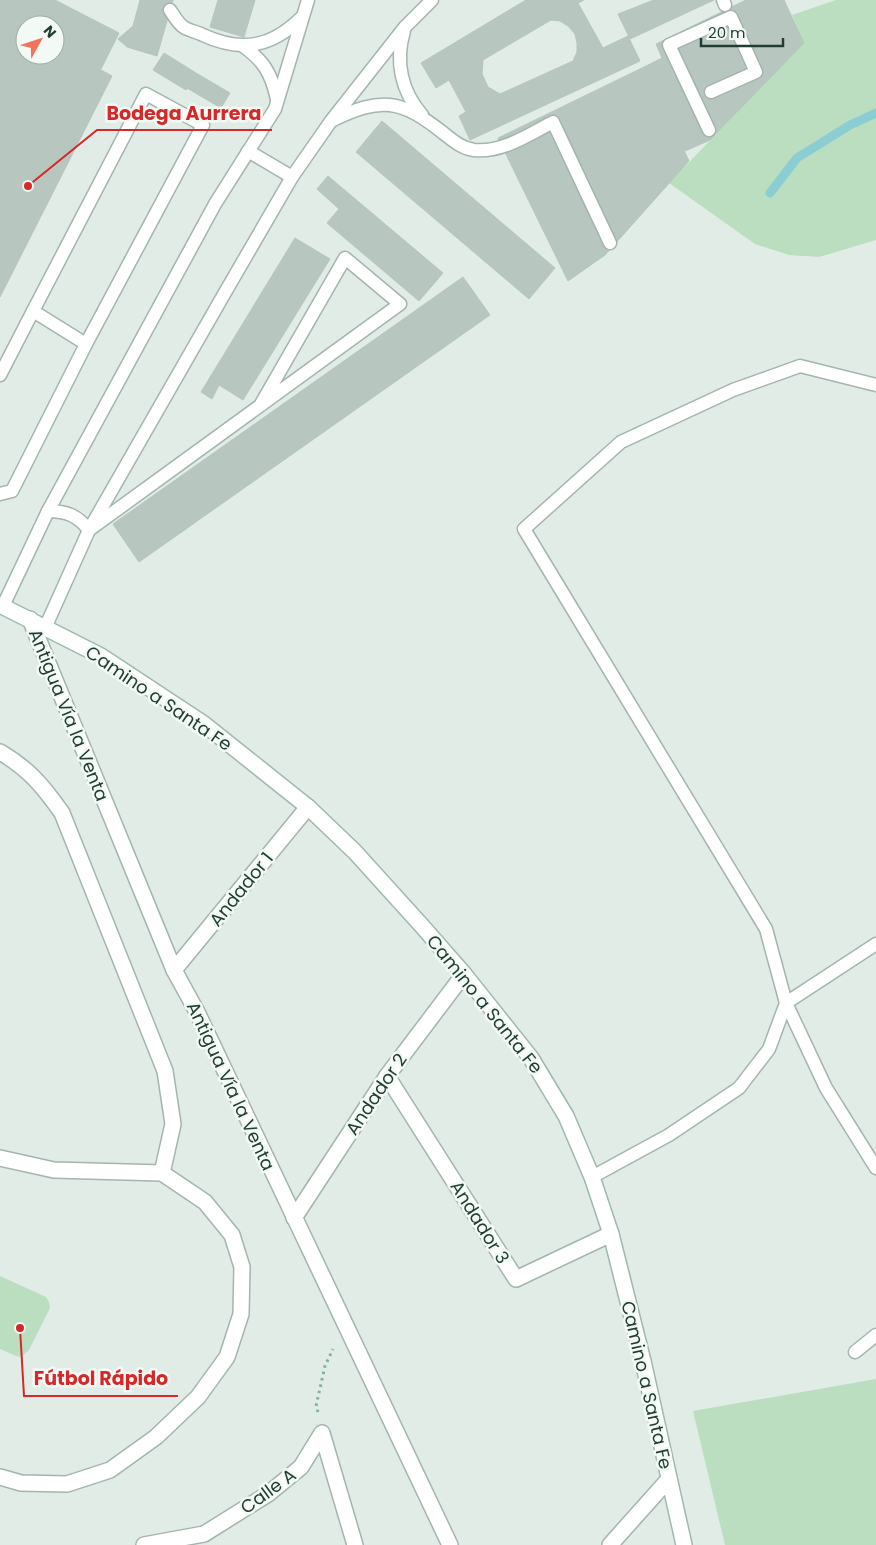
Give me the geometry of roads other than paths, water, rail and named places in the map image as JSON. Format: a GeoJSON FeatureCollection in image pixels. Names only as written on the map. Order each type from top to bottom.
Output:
{"type":"FeatureCollection","features":[{"type":"Feature","properties":{"kind":"street","name":"Camino a Santa Fe"},"geometry":{"type":"LineString","coordinates":[[2,606],[101,656],[204,724],[308,807],[355,852],[464,974],[531,1058],[566,1116],[592,1176],[611,1234],[643,1361],[684,1545]]}},
{"type":"Feature","properties":{"kind":"street","name":"Antigua Vía la Venta"},"geometry":{"type":"LineString","coordinates":[[30,619],[174,970],[197,1012],[450,1545]]}},
{"type":"Feature","properties":{"kind":"street"},"geometry":{"type":"LineString","coordinates":[[0,752],[18,762],[41,784],[62,813],[165,1071],[172,1124],[162,1173]]}},
{"type":"Feature","properties":{"kind":"street","name":"Andador 1"},"geometry":{"type":"LineString","coordinates":[[174,970],[308,807]]}},
{"type":"Feature","properties":{"kind":"street","name":"Andador 2"},"geometry":{"type":"LineString","coordinates":[[294,1218],[387,1076],[464,974]]}},
{"type":"Feature","properties":{"kind":"street","name":"Andador 3"},"geometry":{"type":"LineString","coordinates":[[387,1076],[516,1279],[611,1234]]}},
{"type":"Feature","properties":{"kind":"street"},"geometry":{"type":"LineString","coordinates":[[0,1158],[54,1170],[162,1173],[205,1202],[232,1235],[242,1267],[241,1314],[226,1357],[198,1397],[156,1437],[110,1470],[67,1484],[21,1483],[0,1476]]}},
{"type":"Feature","properties":{"kind":"street","name":"Calle A"},"geometry":{"type":"LineString","coordinates":[[144,1545],[204,1534],[260,1499],[301,1467],[322,1432],[355,1545]]}},
{"type":"Feature","properties":{"kind":"street"},"geometry":{"type":"LineString","coordinates":[[610,1545],[668,1480]]}},
{"type":"Feature","properties":{"kind":"lane"},"geometry":{"type":"LineString","coordinates":[[2,606],[48,511],[215,204],[275,109],[308,0]]}},
{"type":"Feature","properties":{"kind":"lane"},"geometry":{"type":"LineString","coordinates":[[45,628],[89,530],[292,177],[331,121],[405,27],[432,0]]}},
{"type":"Feature","properties":{"kind":"lane"},"geometry":{"type":"LineString","coordinates":[[170,10],[184,27],[213,40],[243,46],[261,43],[278,36],[292,27],[304,15]]}},
{"type":"Feature","properties":{"kind":"lane"},"geometry":{"type":"LineString","coordinates":[[709,130],[670,45],[731,17],[756,72],[711,92]]}},
{"type":"Feature","properties":{"kind":"lane"},"geometry":{"type":"LineString","coordinates":[[405,27],[400,43],[401,74],[406,91],[415,107],[427,120],[460,147],[475,150],[490,150],[500,147],[553,122],[610,243]]}},
{"type":"Feature","properties":{"kind":"lane"},"geometry":{"type":"LineString","coordinates":[[243,46],[267,68],[274,84],[277,100]]}},
{"type":"Feature","properties":{"kind":"lane"},"geometry":{"type":"LineString","coordinates":[[0,375],[32,310],[146,94],[203,125],[86,344],[12,491],[0,494]]}},
{"type":"Feature","properties":{"kind":"lane"},"geometry":{"type":"LineString","coordinates":[[331,121],[365,106],[380,104],[412,111],[427,120]]}},
{"type":"Feature","properties":{"kind":"lane"},"geometry":{"type":"LineString","coordinates":[[248,151],[292,177]]}},
{"type":"Feature","properties":{"kind":"lane"},"geometry":{"type":"LineString","coordinates":[[89,530],[400,304],[345,258],[261,404]]}},
{"type":"Feature","properties":{"kind":"lane"},"geometry":{"type":"LineString","coordinates":[[32,310],[86,344]]}},
{"type":"Feature","properties":{"kind":"lane"},"geometry":{"type":"LineString","coordinates":[[876,384],[800,366],[733,390],[621,442],[524,529],[766,929],[786,1003],[826,1088],[876,1168]]}},
{"type":"Feature","properties":{"kind":"lane"},"geometry":{"type":"LineString","coordinates":[[48,511],[60,511],[71,514],[82,521],[89,530]]}},
{"type":"Feature","properties":{"kind":"lane"},"geometry":{"type":"LineString","coordinates":[[592,1176],[669,1135],[739,1088],[769,1049],[786,1003],[876,944]]}},
{"type":"Feature","properties":{"kind":"lane"},"geometry":{"type":"LineString","coordinates":[[854,1352],[876,1335]]}},
{"type":"Feature","properties":{"kind":"waterway"},"geometry":{"type":"LineString","coordinates":[[770,193],[797,158],[850,125],[876,113]]}},
{"type":"Feature","properties":{"kind":"place","name":"Bodega Aurrera"},"geometry":{"type":"Point","coordinates":[28,186]}},
{"type":"Feature","properties":{"kind":"place","name":"Fútbol Rápido"},"geometry":{"type":"Point","coordinates":[20,1328]}}]}
